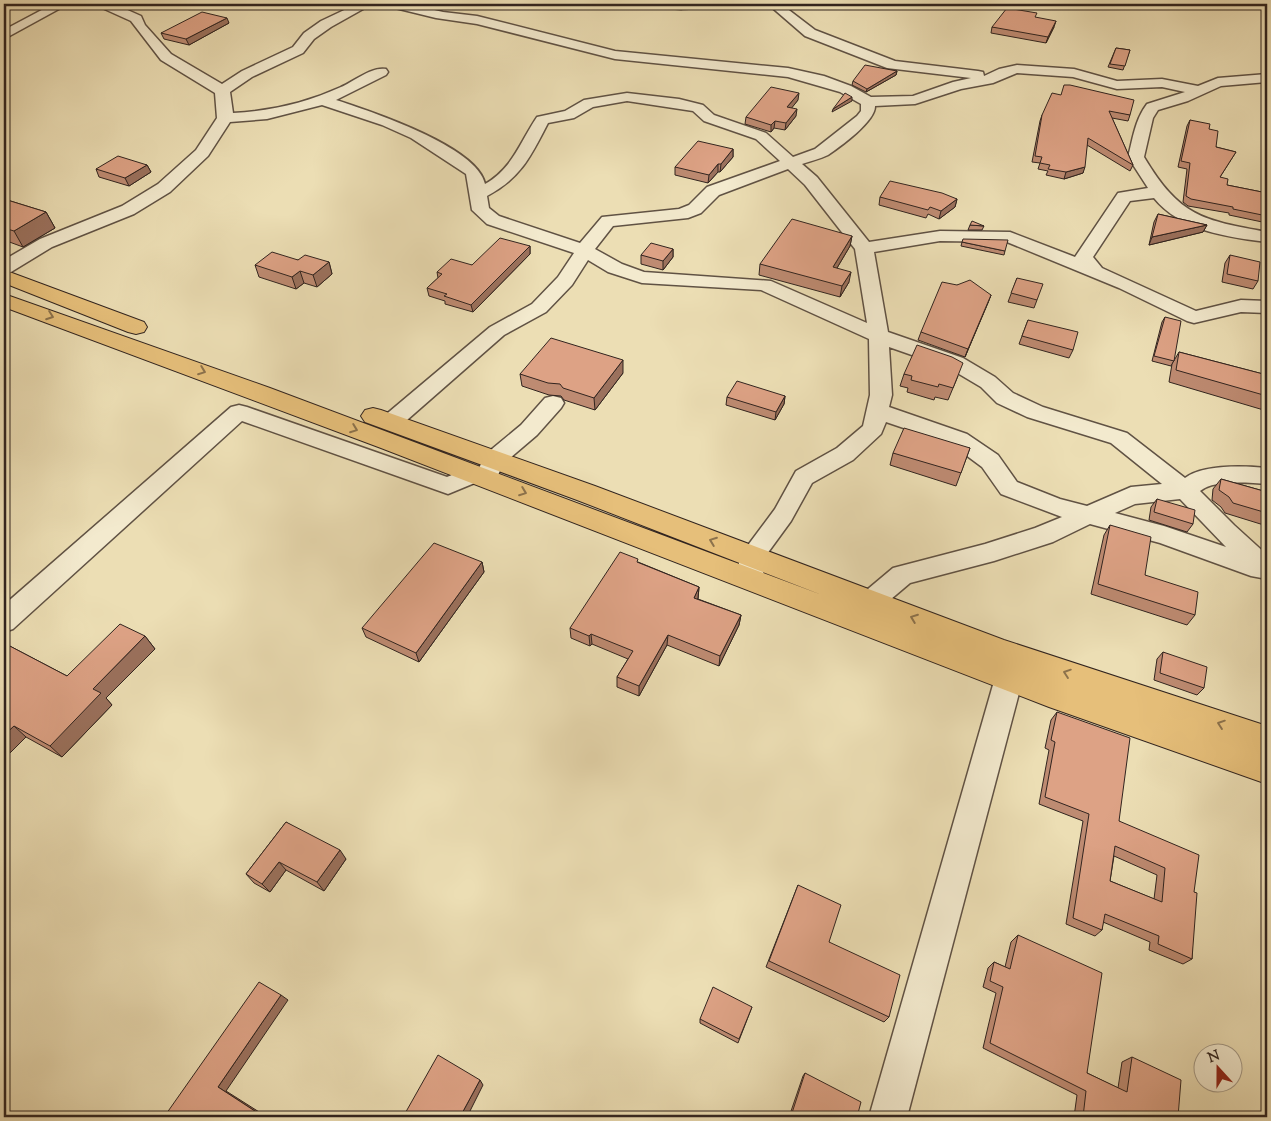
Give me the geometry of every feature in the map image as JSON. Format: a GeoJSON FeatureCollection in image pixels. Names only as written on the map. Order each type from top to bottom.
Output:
{"type":"FeatureCollection","features":[{"type":"Feature","properties":{"kind":"main road"},"geometry":{"type":"LineString","coordinates":[[4,276],[391,422],[485,470]]}},
{"type":"Feature","properties":{"kind":"main road"},"geometry":{"type":"LineString","coordinates":[[4,300],[485,470],[751,567],[871,613],[1009,678],[1267,769]]}},
{"type":"Feature","properties":{"kind":"main road"},"geometry":{"type":"LineString","coordinates":[[871,613],[998,650],[1267,740]]}},
{"type":"Feature","properties":{"kind":"street"},"geometry":{"type":"LineString","coordinates":[[4,36],[62,4]]}},
{"type":"Feature","properties":{"kind":"street"},"geometry":{"type":"LineString","coordinates":[[4,268],[46,243],[128,210],[164,188],[202,153],[225,118],[225,100],[222,91],[200,76],[166,58],[138,26],[135,18],[104,4]]}},
{"type":"Feature","properties":{"kind":"street"},"geometry":{"type":"LineString","coordinates":[[222,91],[247,74],[298,50],[309,36],[326,24],[366,4]]}},
{"type":"Feature","properties":{"kind":"street"},"geometry":{"type":"LineString","coordinates":[[395,4],[424,12],[475,20],[581,49],[636,58],[772,70],[841,86],[868,102],[915,100],[958,85],[988,80],[1017,69],[1074,73],[1117,85],[1162,83],[1199,90]]}},
{"type":"Feature","properties":{"kind":"street"},"geometry":{"type":"LineString","coordinates":[[670,4],[695,4]]}},
{"type":"Feature","properties":{"kind":"street"},"geometry":{"type":"LineString","coordinates":[[774,4],[810,33],[892,65],[995,77]]}},
{"type":"Feature","properties":{"kind":"street"},"geometry":{"type":"LineString","coordinates":[[225,118],[277,114],[324,101],[353,89],[381,72]]}},
{"type":"Feature","properties":{"kind":"street"},"geometry":{"type":"LineString","coordinates":[[1267,78],[1218,82],[1184,98],[1152,107],[1145,118],[1136,157],[1158,192],[1183,216],[1200,224],[1267,237]]}},
{"type":"Feature","properties":{"kind":"street"},"geometry":{"type":"LineString","coordinates":[[480,193],[499,184],[512,173],[542,120],[569,115],[589,103],[627,97],[679,103],[698,108],[709,118],[761,136],[811,182],[864,248],[879,336],[881,395],[873,429],[845,454],[804,477],[751,567]]}},
{"type":"Feature","properties":{"kind":"street"},"geometry":{"type":"LineString","coordinates":[[324,101],[387,122],[416,135],[472,171],[480,193],[481,210],[493,220],[584,251],[615,268],[642,276],[764,285],[879,336],[956,362],[988,382],[1005,398],[1035,412],[1119,438],[1185,490],[1225,532],[1267,570]]}},
{"type":"Feature","properties":{"kind":"street"},"geometry":{"type":"LineString","coordinates":[[391,422],[497,331],[539,308],[565,281],[584,251],[608,221],[682,214],[695,209],[713,191],[821,152],[863,119],[868,111],[868,102]]}},
{"type":"Feature","properties":{"kind":"street"},"geometry":{"type":"LineString","coordinates":[[1095,271],[1084,257],[1092,240],[1107,224],[1124,197],[1158,192]]}},
{"type":"Feature","properties":{"kind":"street"},"geometry":{"type":"LineString","coordinates":[[864,248],[940,236],[1010,237],[1095,271],[1194,317],[1241,306],[1267,307]]}},
{"type":"Feature","properties":{"kind":"street"},"geometry":{"type":"LineString","coordinates":[[4,621],[239,412],[448,486],[485,470],[529,430],[553,403]]}},
{"type":"Feature","properties":{"kind":"street"},"geometry":{"type":"LineString","coordinates":[[877,411],[959,439],[990,460],[1008,488],[1055,506],[1164,535],[1267,570]]}},
{"type":"Feature","properties":{"kind":"street"},"geometry":{"type":"LineString","coordinates":[[871,613],[902,575],[985,554],[1044,535],[1131,496],[1185,490],[1198,480],[1236,474],[1267,476]]}},
{"type":"Feature","properties":{"kind":"street"},"geometry":{"type":"LineString","coordinates":[[888,1117],[1009,678]]}},
{"type":"Feature","properties":{"kind":"building"},"geometry":{"type":"Polygon","coordinates":[[[1007,8],[1037,13],[1035,17],[1056,21],[1048,37],[992,27],[1007,8]]]}},
{"type":"Feature","properties":{"kind":"building"},"geometry":{"type":"Polygon","coordinates":[[[202,12],[227,18],[186,39],[161,33],[202,12]]]}},
{"type":"Feature","properties":{"kind":"building"},"geometry":{"type":"Polygon","coordinates":[[[1116,48],[1130,50],[1125,66],[1110,64],[1116,48]]]}},
{"type":"Feature","properties":{"kind":"building"},"geometry":{"type":"Polygon","coordinates":[[[865,65],[897,71],[867,89],[853,81],[865,65]]]}},
{"type":"Feature","properties":{"kind":"building"},"geometry":{"type":"Polygon","coordinates":[[[1064,85],[1134,100],[1130,115],[1109,111],[1133,165],[1088,138],[1085,167],[1066,172],[1048,169],[1050,165],[1040,163],[1042,157],[1035,156],[1042,115],[1052,93],[1061,95],[1064,85]]]}},
{"type":"Feature","properties":{"kind":"building"},"geometry":{"type":"Polygon","coordinates":[[[771,87],[799,93],[787,107],[797,109],[786,123],[775,121],[771,125],[746,117],[771,87]]]}},
{"type":"Feature","properties":{"kind":"building"},"geometry":{"type":"Polygon","coordinates":[[[845,93],[852,97],[833,109],[845,93]]]}},
{"type":"Feature","properties":{"kind":"building"},"geometry":{"type":"Polygon","coordinates":[[[1190,120],[1210,124],[1209,129],[1218,131],[1216,147],[1236,152],[1220,177],[1228,179],[1227,185],[1267,193],[1267,216],[1191,199],[1186,196],[1190,163],[1181,161],[1190,120]]]}},
{"type":"Feature","properties":{"kind":"building"},"geometry":{"type":"Polygon","coordinates":[[[698,141],[733,149],[709,175],[675,167],[698,141]]]}},
{"type":"Feature","properties":{"kind":"building"},"geometry":{"type":"Polygon","coordinates":[[[118,156],[147,165],[125,178],[96,169],[118,156]]]}},
{"type":"Feature","properties":{"kind":"building"},"geometry":{"type":"Polygon","coordinates":[[[890,181],[942,193],[957,199],[941,211],[930,207],[928,210],[880,197],[890,181]]]}},
{"type":"Feature","properties":{"kind":"building"},"geometry":{"type":"Polygon","coordinates":[[[4,199],[46,212],[14,231],[4,228],[4,199]]]}},
{"type":"Feature","properties":{"kind":"building"},"geometry":{"type":"Polygon","coordinates":[[[1158,214],[1207,225],[1152,237],[1158,214]]]}},
{"type":"Feature","properties":{"kind":"building"},"geometry":{"type":"Polygon","coordinates":[[[792,219],[852,236],[833,267],[851,272],[842,286],[760,264],[792,219]]]}},
{"type":"Feature","properties":{"kind":"building"},"geometry":{"type":"Polygon","coordinates":[[[972,221],[984,226],[970,225],[972,221]]]}},
{"type":"Feature","properties":{"kind":"building"},"geometry":{"type":"Polygon","coordinates":[[[500,238],[530,246],[471,305],[444,296],[447,294],[427,288],[442,274],[437,272],[451,259],[472,265],[500,238]]]}},
{"type":"Feature","properties":{"kind":"building"},"geometry":{"type":"Polygon","coordinates":[[[963,239],[1008,240],[1005,251],[962,242],[963,239]]]}},
{"type":"Feature","properties":{"kind":"building"},"geometry":{"type":"Polygon","coordinates":[[[651,243],[673,249],[663,261],[641,255],[651,243]]]}},
{"type":"Feature","properties":{"kind":"building"},"geometry":{"type":"Polygon","coordinates":[[[272,252],[298,260],[305,255],[329,262],[313,275],[300,271],[292,277],[255,265],[272,252]]]}},
{"type":"Feature","properties":{"kind":"building"},"geometry":{"type":"Polygon","coordinates":[[[1230,255],[1260,262],[1258,281],[1227,274],[1230,255]]]}},
{"type":"Feature","properties":{"kind":"building"},"geometry":{"type":"Polygon","coordinates":[[[1017,278],[1043,284],[1037,300],[1011,293],[1017,278]]]}},
{"type":"Feature","properties":{"kind":"building"},"geometry":{"type":"Polygon","coordinates":[[[970,280],[991,295],[968,349],[921,332],[942,282],[957,285],[970,280]]]}},
{"type":"Feature","properties":{"kind":"building"},"geometry":{"type":"Polygon","coordinates":[[[1165,317],[1181,321],[1174,361],[1154,356],[1165,317]]]}},
{"type":"Feature","properties":{"kind":"building"},"geometry":{"type":"Polygon","coordinates":[[[1028,320],[1078,332],[1073,350],[1022,336],[1028,320]]]}},
{"type":"Feature","properties":{"kind":"building"},"geometry":{"type":"Polygon","coordinates":[[[551,338],[623,360],[594,398],[563,388],[560,384],[548,383],[520,374],[551,338]]]}},
{"type":"Feature","properties":{"kind":"building"},"geometry":{"type":"Polygon","coordinates":[[[917,345],[952,357],[963,363],[953,388],[939,384],[938,387],[911,380],[912,376],[904,374],[917,345]]]}},
{"type":"Feature","properties":{"kind":"building"},"geometry":{"type":"Polygon","coordinates":[[[1179,352],[1267,375],[1267,396],[1176,370],[1179,352]]]}},
{"type":"Feature","properties":{"kind":"building"},"geometry":{"type":"Polygon","coordinates":[[[737,381],[785,396],[776,412],[727,397],[737,381]]]}},
{"type":"Feature","properties":{"kind":"building"},"geometry":{"type":"Polygon","coordinates":[[[904,428],[970,448],[961,473],[893,453],[904,428]]]}},
{"type":"Feature","properties":{"kind":"building"},"geometry":{"type":"Polygon","coordinates":[[[1221,479],[1267,492],[1267,513],[1233,503],[1229,497],[1219,490],[1221,479]]]}},
{"type":"Feature","properties":{"kind":"building"},"geometry":{"type":"Polygon","coordinates":[[[1157,499],[1195,510],[1193,524],[1154,512],[1157,499]]]}},
{"type":"Feature","properties":{"kind":"building"},"geometry":{"type":"Polygon","coordinates":[[[1110,525],[1151,537],[1145,575],[1198,592],[1195,615],[1098,584],[1110,525]]]}},
{"type":"Feature","properties":{"kind":"building"},"geometry":{"type":"Polygon","coordinates":[[[434,543],[482,562],[416,653],[362,628],[434,543]]]}},
{"type":"Feature","properties":{"kind":"building"},"geometry":{"type":"Polygon","coordinates":[[[620,552],[638,559],[637,562],[699,587],[694,598],[741,615],[720,656],[668,635],[639,686],[617,677],[633,651],[591,634],[589,636],[570,628],[620,552]]]}},
{"type":"Feature","properties":{"kind":"building"},"geometry":{"type":"Polygon","coordinates":[[[120,624],[145,636],[93,689],[101,693],[50,746],[14,726],[4,735],[4,643],[67,676],[120,624]]]}},
{"type":"Feature","properties":{"kind":"building"},"geometry":{"type":"Polygon","coordinates":[[[1163,652],[1207,667],[1204,688],[1160,673],[1163,652]]]}},
{"type":"Feature","properties":{"kind":"building"},"geometry":{"type":"Polygon","coordinates":[[[1057,712],[1130,738],[1119,821],[1199,855],[1194,892],[1197,893],[1192,959],[1158,944],[1159,936],[1105,914],[1102,930],[1073,918],[1089,814],[1045,797],[1055,742],[1051,740],[1057,712]],[[1115,846],[1110,881],[1162,902],[1165,868],[1115,846]]]}},
{"type":"Feature","properties":{"kind":"building"},"geometry":{"type":"Polygon","coordinates":[[[286,822],[340,850],[317,882],[279,862],[262,884],[246,874],[286,822]]]}},
{"type":"Feature","properties":{"kind":"building"},"geometry":{"type":"Polygon","coordinates":[[[798,885],[841,905],[829,942],[900,975],[889,1017],[769,961],[798,885]]]}},
{"type":"Feature","properties":{"kind":"building"},"geometry":{"type":"Polygon","coordinates":[[[1018,935],[1102,973],[1087,1073],[1127,1092],[1132,1057],[1181,1080],[1178,1117],[1083,1117],[1086,1091],[990,1043],[1003,987],[990,981],[994,962],[1010,969],[1018,935]]]}},
{"type":"Feature","properties":{"kind":"building"},"geometry":{"type":"Polygon","coordinates":[[[259,982],[281,995],[218,1087],[264,1117],[164,1117],[259,982]]]}},
{"type":"Feature","properties":{"kind":"building"},"geometry":{"type":"Polygon","coordinates":[[[713,987],[752,1007],[739,1039],[700,1019],[713,987]]]}},
{"type":"Feature","properties":{"kind":"building"},"geometry":{"type":"Polygon","coordinates":[[[438,1055],[480,1080],[460,1117],[403,1117],[438,1055]]]}},
{"type":"Feature","properties":{"kind":"building"},"geometry":{"type":"Polygon","coordinates":[[[805,1073],[861,1102],[857,1117],[791,1116],[805,1073]]]}}]}
